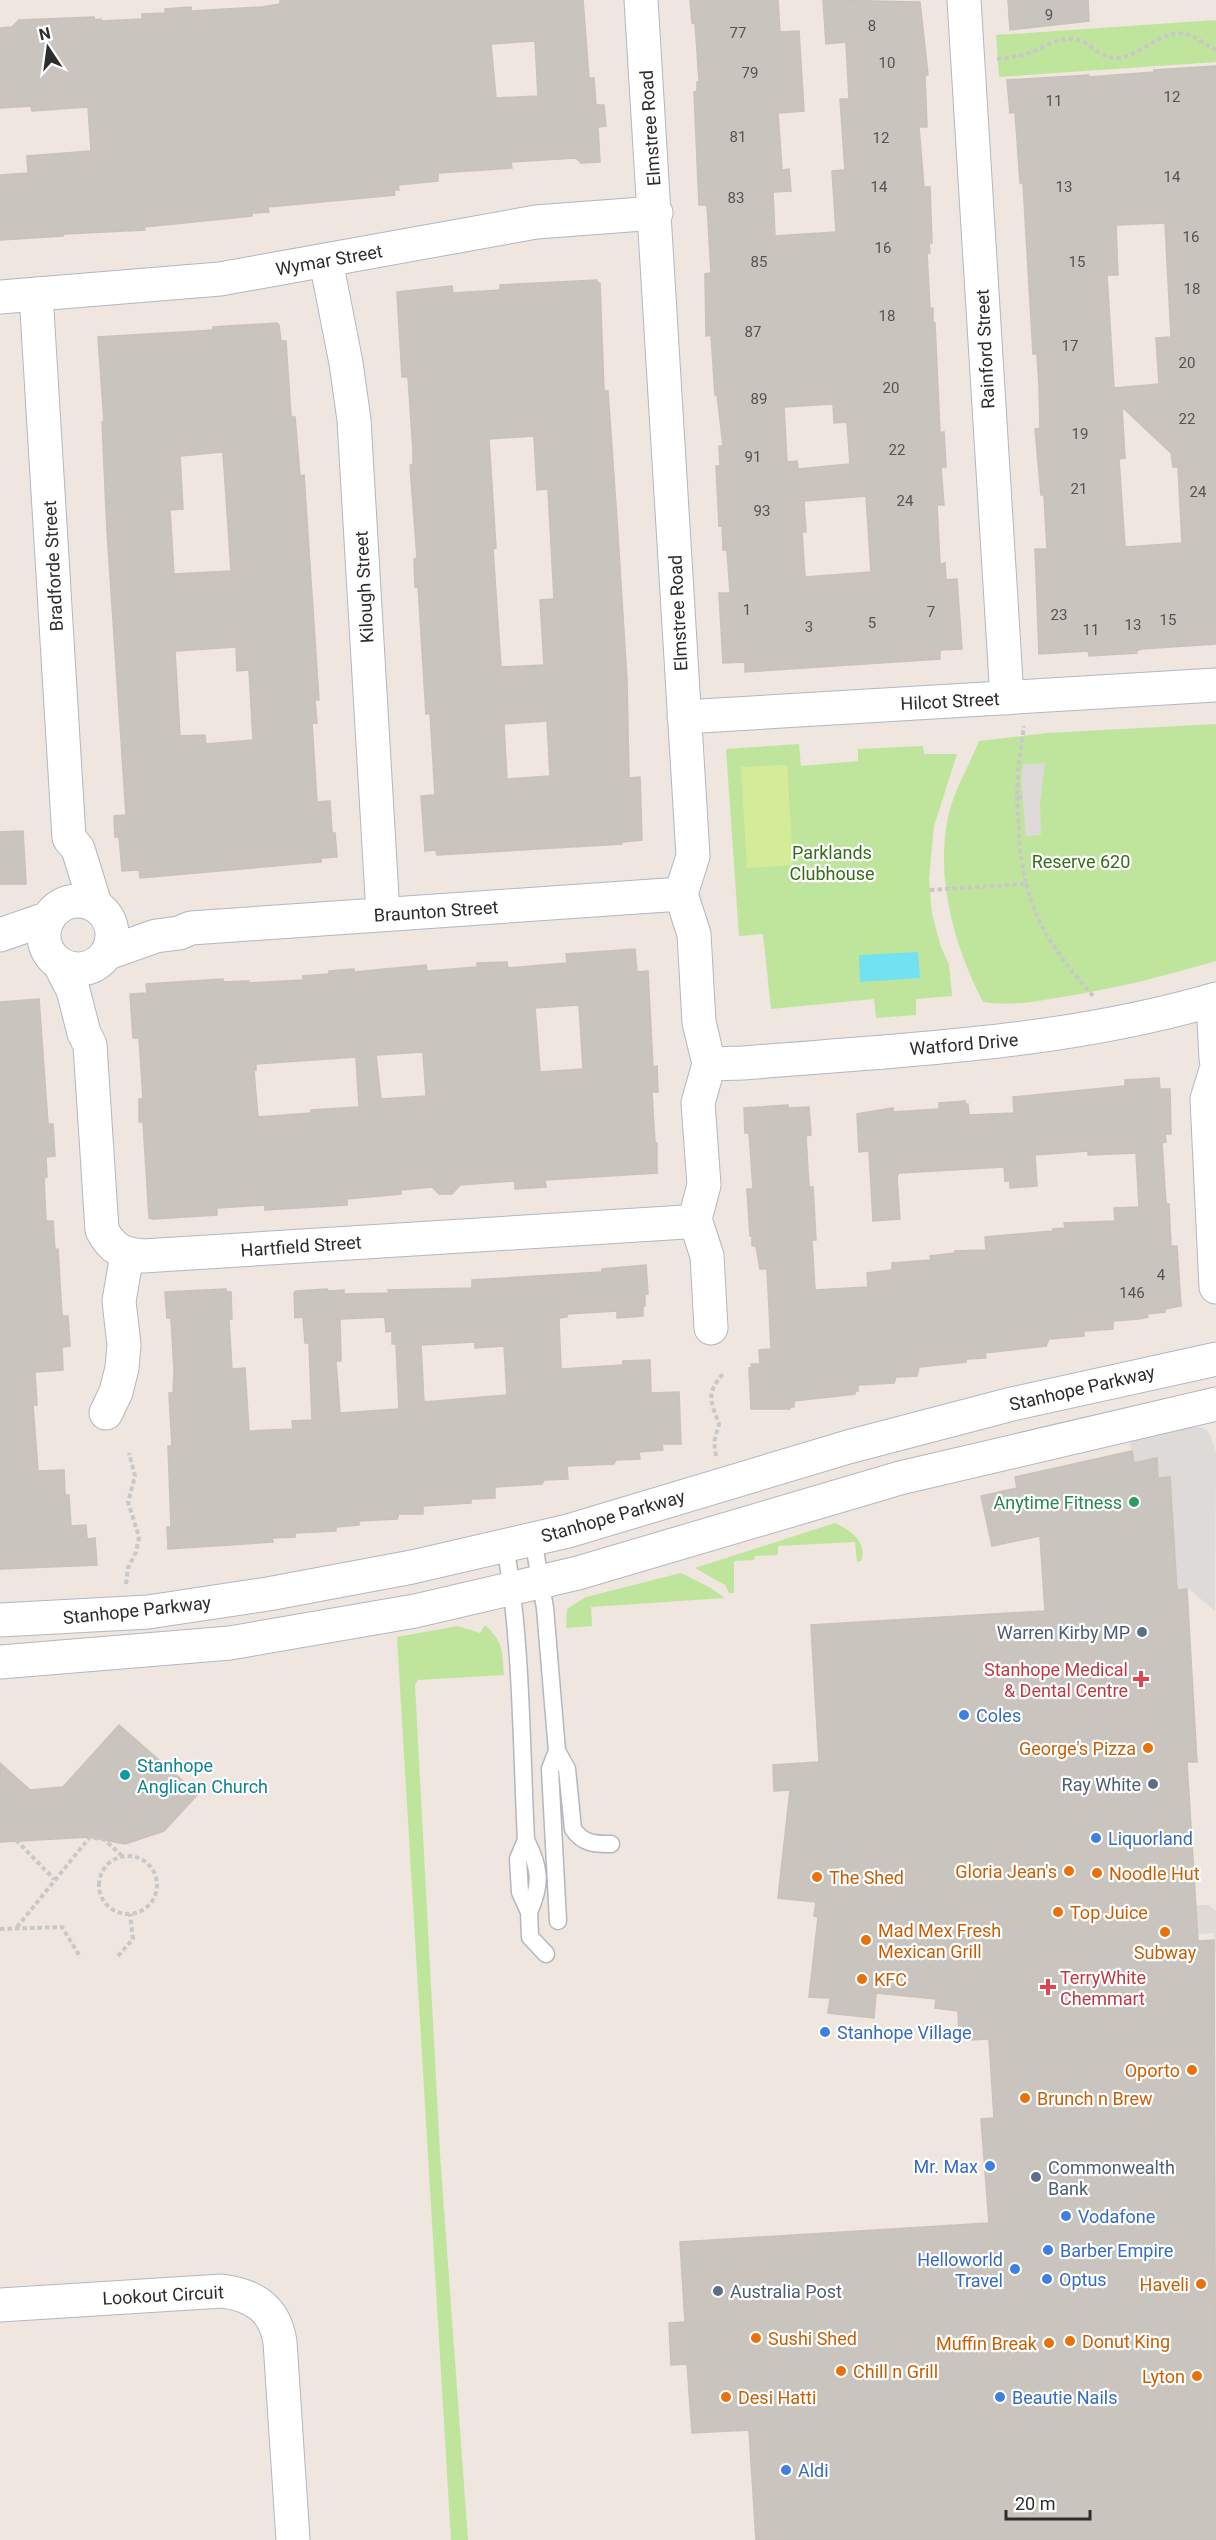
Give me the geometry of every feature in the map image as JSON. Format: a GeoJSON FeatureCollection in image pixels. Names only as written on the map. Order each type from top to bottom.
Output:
{"type":"FeatureCollection","features":[{"type":"Feature","properties":{"kind":"street","name":"Elmstree Road"},"geometry":{"type":"LineString","coordinates":[[641,0],[656,213],[693,856],[681,894]]}},
{"type":"Feature","properties":{"kind":"street","name":"Rainford Street"},"geometry":{"type":"LineString","coordinates":[[964,0],[1016,710]]}},
{"type":"Feature","properties":{"kind":"street","name":"Wymar Street"},"geometry":{"type":"LineString","coordinates":[[0,297],[220,279],[536,222],[656,213]]}},
{"type":"Feature","properties":{"kind":"street","name":"Kilough Street"},"geometry":{"type":"LineString","coordinates":[[326,261],[346,363],[354,420],[383,914]]}},
{"type":"Feature","properties":{"kind":"street","name":"Bradforde Street"},"geometry":{"type":"LineString","coordinates":[[36,294],[69,838],[78,849],[100,908]]}},
{"type":"Feature","properties":{"kind":"street","name":"Hilcot Street"},"geometry":{"type":"LineString","coordinates":[[684,717],[1016,710],[1216,685]]}},
{"type":"Feature","properties":{"kind":"street","name":"Bradforde Street"},"geometry":{"type":"LineString","coordinates":[[53,912],[62,879],[61,849],[69,838]]}},
{"type":"Feature","properties":{"kind":"street","name":"Braunton Street"},"geometry":{"type":"LineString","coordinates":[[100,908],[133,920],[179,923],[191,927],[681,894]]}},
{"type":"Feature","properties":{"kind":"street"},"geometry":{"type":"LineString","coordinates":[[681,894],[693,934],[699,1022],[708,1064],[698,1103],[704,1185],[695,1219],[707,1256],[711,1328]]}},
{"type":"Feature","properties":{"kind":"street"},"geometry":{"type":"LineString","coordinates":[[0,935],[76,901],[100,908],[110,922],[113,933],[96,987],[95,1033],[90,1045]]}},
{"type":"Feature","properties":{"kind":"street"},"geometry":{"type":"LineString","coordinates":[[53,912],[44,937],[73,990],[84,1033],[90,1045],[100,1220],[107,1239],[114,1248],[127,1255],[119,1301],[124,1345],[122,1368],[116,1392],[106,1413]]}},
{"type":"Feature","properties":{"kind":"street","name":"Braunton Street"},"geometry":{"type":"LineString","coordinates":[[104,957],[156,936],[179,933],[191,927]]}},
{"type":"Feature","properties":{"kind":"street"},"geometry":{"type":"LineString","coordinates":[[0,947],[55,960],[69,968],[80,969],[92,966],[104,957]]}},
{"type":"Feature","properties":{"kind":"street"},"geometry":{"type":"LineString","coordinates":[[1215,1000],[1216,1059]]}},
{"type":"Feature","properties":{"kind":"street","name":"Watford Drive"},"geometry":{"type":"LineString","coordinates":[[708,1064],[994,1043],[1063,1034],[1135,1020],[1215,1000]]}},
{"type":"Feature","properties":{"kind":"street"},"geometry":{"type":"LineString","coordinates":[[1216,1070],[1207,1099],[1216,1287]]}},
{"type":"Feature","properties":{"kind":"street","name":"Hartfield Street"},"geometry":{"type":"LineString","coordinates":[[127,1255],[142,1256],[685,1222],[695,1219]]}},
{"type":"Feature","properties":{"kind":"street","name":"Stanhope Parkway"},"geometry":{"type":"LineString","coordinates":[[0,1620],[148,1612],[258,1596],[412,1567],[568,1531],[848,1447],[1012,1404],[1216,1359]]}},
{"type":"Feature","properties":{"kind":"street"},"geometry":{"type":"LineString","coordinates":[[0,1662],[230,1643],[415,1611],[578,1572],[900,1478],[1216,1404]]}},
{"type":"Feature","properties":{"kind":"street","name":"Lookout Circuit"},"geometry":{"type":"LineString","coordinates":[[0,2305],[222,2291],[250,2297],[263,2306],[276,2324],[280,2342],[293,2540]]}},
{"type":"Feature","properties":{"kind":"lane"},"geometry":{"type":"LineString","coordinates":[[519,1542],[527,1585],[526,1840],[536,1859],[538,1892],[529,1912],[530,1937],[546,1954]]}},
{"type":"Feature","properties":{"kind":"lane"},"geometry":{"type":"LineString","coordinates":[[519,1542],[527,1585],[545,1608],[557,1750],[567,1769],[573,1829],[579,1837],[588,1842],[611,1844]]}},
{"type":"Feature","properties":{"kind":"lane"},"geometry":{"type":"LineString","coordinates":[[557,1750],[550,1769],[558,1921]]}},
{"type":"Feature","properties":{"kind":"path"},"geometry":{"type":"LineString","coordinates":[[990,60],[1013,58],[1061,40],[1075,39],[1102,55],[1112,58],[1125,57],[1163,37],[1176,34],[1191,35],[1216,50]]}},
{"type":"Feature","properties":{"kind":"path"},"geometry":{"type":"LineString","coordinates":[[1016,710],[1020,849],[1026,884],[1035,916],[1050,944],[1093,997]]}},
{"type":"Feature","properties":{"kind":"path"},"geometry":{"type":"LineString","coordinates":[[930,890],[1026,884]]}},
{"type":"Feature","properties":{"kind":"path"},"geometry":{"type":"LineString","coordinates":[[717,1461],[714,1442],[719,1424],[712,1409],[711,1397],[724,1373]]}},
{"type":"Feature","properties":{"kind":"path"},"geometry":{"type":"LineString","coordinates":[[126,1589],[125,1576],[139,1545],[139,1537],[128,1502],[135,1476],[129,1454]]}},
{"type":"Feature","properties":{"kind":"path"},"geometry":{"type":"LineString","coordinates":[[17,1927],[90,1837],[105,1840],[123,1857],[142,1860],[155,1873],[157,1882],[153,1900],[147,1907],[130,1914],[121,1914],[104,1902],[99,1884],[106,1866],[123,1857]]}},
{"type":"Feature","properties":{"kind":"path"},"geometry":{"type":"LineString","coordinates":[[16,1840],[54,1879]]}},
{"type":"Feature","properties":{"kind":"path"},"geometry":{"type":"LineString","coordinates":[[118,1956],[133,1939],[130,1914]]}},
{"type":"Feature","properties":{"kind":"path"},"geometry":{"type":"LineString","coordinates":[[0,1929],[62,1927],[79,1955]]}},
{"type":"Feature","properties":{"kind":"green space"},"geometry":{"type":"Polygon","coordinates":[[[1216,20],[1216,62],[999,77],[996,35],[1216,20]]]}},
{"type":"Feature","properties":{"kind":"green space","name":"Reserve 620"},"geometry":{"type":"Polygon","coordinates":[[[1216,724],[1216,961],[1139,982],[1081,994],[1022,1003],[983,1002],[956,936],[946,889],[944,864],[948,817],[979,741],[1047,733],[1216,724]]]}},
{"type":"Feature","properties":{"kind":"green space","name":"Parklands Clubhouse"},"geometry":{"type":"Polygon","coordinates":[[[799,744],[801,766],[858,761],[858,749],[923,746],[924,754],[957,754],[934,826],[929,879],[932,914],[941,947],[949,965],[952,996],[916,999],[916,1015],[876,1018],[874,999],[771,1009],[763,934],[739,936],[726,749],[799,744]]]}},
{"type":"Feature","properties":{"kind":"green space"},"geometry":{"type":"Polygon","coordinates":[[[787,765],[793,865],[747,868],[741,767],[787,765]]]}},
{"type":"Feature","properties":{"kind":"green space"},"geometry":{"type":"Polygon","coordinates":[[[835,1523],[852,1533],[860,1542],[863,1554],[861,1561],[857,1562],[855,1542],[778,1546],[778,1555],[755,1556],[754,1560],[734,1561],[734,1593],[729,1593],[725,1585],[695,1568],[835,1523]]]}},
{"type":"Feature","properties":{"kind":"green space"},"geometry":{"type":"Polygon","coordinates":[[[681,1573],[725,1598],[591,1607],[592,1626],[566,1628],[567,1609],[586,1597],[681,1573]]]}},
{"type":"Feature","properties":{"kind":"green space"},"geometry":{"type":"Polygon","coordinates":[[[485,1625],[499,1642],[504,1675],[418,1680],[415,1685],[440,2154],[468,2540],[451,2540],[397,1637],[458,1626],[480,1633],[485,1625]]]}},
{"type":"Feature","properties":{"kind":"shaded area"},"geometry":{"type":"Polygon","coordinates":[[[1045,763],[1040,803],[1041,835],[1026,836],[1021,781],[1023,764],[1045,763]]]}},
{"type":"Feature","properties":{"kind":"shaded area"},"geometry":{"type":"Polygon","coordinates":[[[1190,1425],[1205,1429],[1210,1434],[1216,1452],[1215,1611],[1189,1589],[1177,1590],[1156,1458],[1134,1463],[1129,1438],[1190,1425]]]}},
{"type":"Feature","properties":{"kind":"shaded area"},"geometry":{"type":"Polygon","coordinates":[[[1196,1905],[1209,1905],[1216,1911],[1216,1965],[1214,1933],[1198,1934],[1196,1905]]]}},
{"type":"Feature","properties":{"kind":"water"},"geometry":{"type":"Polygon","coordinates":[[[918,952],[920,978],[860,982],[859,955],[918,952]]]}},
{"type":"Feature","properties":{"kind":"building"},"geometry":{"type":"Polygon","coordinates":[[[280,0],[583,0],[589,78],[594,78],[596,105],[604,105],[606,126],[598,127],[600,162],[581,163],[576,158],[511,162],[512,168],[438,173],[438,181],[398,185],[399,190],[394,190],[395,195],[268,207],[269,212],[252,213],[252,216],[144,227],[145,230],[0,240],[0,175],[28,173],[27,156],[91,151],[88,107],[32,111],[31,106],[0,108],[0,28],[12,27],[19,20],[94,17],[95,20],[101,19],[102,21],[142,19],[142,14],[165,13],[165,9],[191,7],[191,11],[280,4],[280,0]],[[535,41],[491,44],[496,98],[538,96],[535,41]]]}},
{"type":"Feature","properties":{"kind":"building"},"geometry":{"type":"Polygon","coordinates":[[[690,0],[778,0],[780,32],[799,31],[804,111],[778,113],[782,170],[789,169],[791,191],[773,192],[775,236],[836,232],[832,171],[845,170],[840,99],[849,99],[846,42],[826,44],[823,0],[920,2],[928,75],[925,75],[927,127],[919,127],[924,187],[930,187],[932,243],[929,243],[930,253],[927,253],[930,309],[933,308],[933,323],[935,323],[940,433],[944,432],[946,467],[941,467],[944,505],[937,505],[940,564],[945,563],[946,580],[957,579],[962,649],[940,650],[940,659],[745,672],[745,662],[723,663],[719,593],[730,593],[727,550],[723,550],[722,525],[719,526],[716,466],[720,466],[719,446],[723,446],[717,395],[715,395],[711,335],[706,336],[705,274],[711,273],[707,205],[699,205],[694,92],[697,91],[697,82],[699,82],[695,22],[692,23],[690,0]],[[833,404],[784,407],[787,462],[797,461],[798,469],[850,464],[847,422],[834,423],[833,404]],[[866,496],[804,501],[806,532],[802,532],[805,577],[871,572],[866,496]]]}},
{"type":"Feature","properties":{"kind":"building"},"geometry":{"type":"Polygon","coordinates":[[[1008,0],[1088,0],[1089,21],[1010,30],[1008,0]]]}},
{"type":"Feature","properties":{"kind":"building"},"geometry":{"type":"Polygon","coordinates":[[[1216,66],[1216,644],[1141,649],[1136,651],[1137,653],[1089,656],[1088,651],[1039,654],[1035,549],[1047,549],[1044,495],[1041,495],[1035,429],[1040,428],[1039,386],[1037,354],[1033,354],[1023,183],[1020,183],[1015,112],[1010,113],[1007,80],[1089,75],[1089,77],[1154,72],[1154,70],[1216,66]],[[1165,223],[1116,225],[1118,275],[1107,275],[1114,388],[1159,384],[1156,338],[1171,337],[1165,223]],[[1122,407],[1125,458],[1119,459],[1125,547],[1182,543],[1178,467],[1173,467],[1171,453],[1122,407]]]}},
{"type":"Feature","properties":{"kind":"building"},"geometry":{"type":"Polygon","coordinates":[[[597,280],[597,283],[600,283],[604,391],[608,391],[627,680],[629,778],[640,777],[642,840],[622,842],[622,844],[437,855],[436,850],[425,851],[421,796],[435,795],[430,713],[426,714],[418,586],[415,587],[414,559],[417,558],[410,465],[413,465],[413,451],[408,377],[402,377],[397,292],[452,286],[453,293],[500,290],[500,285],[597,280]],[[534,436],[489,439],[501,667],[544,665],[540,600],[554,599],[548,489],[537,490],[534,436]],[[547,721],[504,724],[507,779],[550,776],[547,721]]]}},
{"type":"Feature","properties":{"kind":"building"},"geometry":{"type":"Polygon","coordinates":[[[277,323],[281,341],[286,341],[291,417],[295,417],[300,476],[304,475],[319,700],[315,700],[317,723],[312,723],[317,802],[330,801],[332,833],[335,833],[337,857],[321,858],[321,862],[140,878],[139,870],[122,871],[119,837],[115,837],[114,816],[126,815],[107,531],[102,422],[104,422],[98,337],[213,330],[213,327],[277,323]],[[223,452],[180,456],[183,509],[170,510],[174,574],[231,571],[223,452]],[[236,647],[175,651],[180,736],[205,735],[206,744],[253,740],[249,670],[237,671],[236,647]]]}},
{"type":"Feature","properties":{"kind":"building"},"geometry":{"type":"Polygon","coordinates":[[[23,831],[26,884],[0,884],[0,832],[23,831]]]}},
{"type":"Feature","properties":{"kind":"building"},"geometry":{"type":"Polygon","coordinates":[[[635,949],[637,972],[648,971],[653,1067],[657,1066],[658,1092],[652,1092],[655,1143],[657,1143],[657,1173],[545,1180],[546,1187],[515,1189],[515,1181],[460,1185],[452,1194],[439,1194],[432,1187],[401,1190],[401,1194],[347,1199],[347,1205],[265,1210],[265,1205],[217,1208],[217,1215],[149,1218],[143,1122],[139,1122],[139,1099],[143,1099],[139,1038],[133,1038],[130,994],[147,993],[146,984],[223,979],[223,982],[249,981],[249,983],[303,980],[303,976],[354,969],[354,972],[426,965],[427,971],[477,967],[477,963],[507,962],[508,968],[567,963],[566,954],[635,949]],[[579,1005],[535,1008],[540,1072],[583,1069],[579,1005]],[[423,1052],[376,1055],[381,1099],[426,1096],[423,1052]],[[356,1057],[256,1064],[254,1071],[258,1117],[359,1107],[356,1057]]]}},
{"type":"Feature","properties":{"kind":"building"},"geometry":{"type":"Polygon","coordinates":[[[39,999],[48,1124],[53,1124],[55,1156],[46,1157],[47,1177],[44,1178],[46,1221],[53,1221],[55,1250],[58,1249],[62,1316],[68,1316],[70,1346],[62,1347],[63,1370],[35,1372],[37,1405],[33,1405],[38,1471],[64,1470],[65,1495],[69,1495],[71,1526],[86,1525],[87,1539],[95,1538],[97,1565],[0,1569],[0,1002],[39,999]]]}},
{"type":"Feature","properties":{"kind":"building"},"geometry":{"type":"Polygon","coordinates":[[[1159,1078],[1160,1089],[1170,1089],[1171,1134],[1165,1134],[1166,1142],[1162,1143],[1166,1204],[1169,1204],[1171,1246],[1177,1246],[1181,1306],[1165,1309],[1165,1312],[1147,1314],[1148,1317],[1139,1319],[1113,1321],[1113,1329],[1084,1331],[1084,1336],[1049,1339],[1046,1346],[985,1353],[986,1358],[919,1367],[917,1376],[896,1377],[894,1383],[858,1385],[858,1391],[855,1391],[855,1394],[794,1401],[794,1407],[790,1409],[751,1409],[749,1368],[752,1367],[751,1364],[760,1364],[759,1350],[771,1349],[767,1269],[760,1269],[756,1246],[752,1246],[752,1236],[750,1236],[747,1189],[753,1189],[749,1133],[745,1133],[744,1108],[788,1105],[788,1108],[809,1107],[811,1135],[806,1136],[809,1187],[813,1187],[816,1240],[812,1240],[815,1290],[868,1287],[867,1273],[892,1270],[892,1263],[931,1260],[930,1256],[955,1253],[955,1251],[986,1250],[985,1237],[1053,1231],[1053,1229],[1065,1228],[1064,1223],[1115,1221],[1114,1208],[1139,1207],[1136,1153],[1088,1155],[1088,1151],[1035,1155],[1037,1186],[1010,1188],[1010,1181],[1005,1181],[1004,1167],[899,1173],[897,1177],[900,1219],[873,1221],[869,1151],[859,1152],[857,1114],[893,1108],[893,1112],[939,1109],[939,1103],[965,1101],[965,1104],[968,1104],[969,1115],[1014,1113],[1013,1097],[1125,1086],[1125,1080],[1159,1078]]]}},
{"type":"Feature","properties":{"kind":"building"},"geometry":{"type":"Polygon","coordinates":[[[646,1265],[648,1294],[645,1294],[643,1316],[617,1318],[617,1311],[567,1314],[567,1317],[559,1318],[561,1369],[623,1365],[623,1361],[650,1360],[651,1393],[679,1392],[681,1444],[662,1444],[663,1450],[639,1452],[640,1459],[616,1460],[614,1464],[567,1466],[568,1479],[544,1480],[542,1484],[495,1487],[495,1498],[471,1499],[471,1503],[423,1506],[423,1514],[399,1514],[397,1519],[359,1521],[359,1525],[336,1527],[336,1531],[295,1533],[295,1537],[272,1538],[273,1542],[168,1549],[167,1527],[171,1527],[168,1446],[172,1446],[169,1393],[173,1393],[174,1370],[171,1318],[167,1318],[165,1292],[226,1289],[226,1292],[231,1292],[232,1319],[229,1319],[232,1369],[245,1368],[249,1431],[293,1429],[292,1421],[312,1420],[309,1343],[305,1343],[303,1317],[295,1318],[294,1293],[296,1291],[344,1290],[344,1294],[389,1293],[388,1290],[472,1288],[472,1280],[602,1272],[602,1269],[646,1265]],[[385,1317],[340,1319],[341,1361],[336,1361],[340,1413],[399,1409],[396,1344],[392,1344],[392,1331],[386,1332],[385,1317]],[[475,1342],[421,1345],[424,1402],[507,1395],[504,1346],[475,1348],[475,1342]]]}},
{"type":"Feature","properties":{"kind":"building"},"geometry":{"type":"Polygon","coordinates":[[[1132,1451],[1134,1463],[1157,1458],[1158,1478],[1170,1477],[1177,1590],[1187,1589],[1197,1762],[1187,1762],[1198,1941],[1214,1940],[1216,2540],[756,2540],[749,2430],[692,2433],[687,2364],[671,2365],[669,2323],[685,2322],[680,2242],[989,2223],[981,2119],[994,2118],[989,2039],[968,2040],[967,2035],[959,2035],[958,2011],[935,2008],[936,1999],[876,1993],[874,2018],[828,2013],[830,1998],[809,1997],[818,1917],[814,1916],[816,1902],[778,1898],[790,1790],[774,1791],[773,1765],[819,1762],[811,1625],[1045,1611],[1040,1536],[992,1546],[981,1496],[1017,1488],[1015,1477],[1132,1451]]]}},
{"type":"Feature","properties":{"kind":"building","name":"Stanhope Anglican Church"},"geometry":{"type":"Polygon","coordinates":[[[119,1725],[198,1794],[164,1831],[125,1844],[90,1837],[0,1842],[0,1763],[30,1790],[63,1787],[119,1725]]]}},
{"type":"Feature","properties":{"kind":"place","name":"Anytime Fitness"},"geometry":{"type":"Point","coordinates":[1134,1502]}},
{"type":"Feature","properties":{"kind":"place","name":"Warren Kirby MP"},"geometry":{"type":"Point","coordinates":[1142,1632]}},
{"type":"Feature","properties":{"kind":"place","name":"Stanhope Medical & Dental Centre"},"geometry":{"type":"Point","coordinates":[1141,1679]}},
{"type":"Feature","properties":{"kind":"place","name":"Coles"},"geometry":{"type":"Point","coordinates":[964,1715]}},
{"type":"Feature","properties":{"kind":"place","name":"George's Pizza"},"geometry":{"type":"Point","coordinates":[1148,1748]}},
{"type":"Feature","properties":{"kind":"place","name":"Stanhope Anglican Church"},"geometry":{"type":"Point","coordinates":[125,1775]}},
{"type":"Feature","properties":{"kind":"place","name":"Ray White"},"geometry":{"type":"Point","coordinates":[1153,1784]}},
{"type":"Feature","properties":{"kind":"place","name":"Liquorland"},"geometry":{"type":"Point","coordinates":[1096,1838]}},
{"type":"Feature","properties":{"kind":"place","name":"Gloria Jean's"},"geometry":{"type":"Point","coordinates":[1069,1871]}},
{"type":"Feature","properties":{"kind":"place","name":"Noodle Hut"},"geometry":{"type":"Point","coordinates":[1097,1873]}},
{"type":"Feature","properties":{"kind":"place","name":"The Shed"},"geometry":{"type":"Point","coordinates":[817,1877]}},
{"type":"Feature","properties":{"kind":"place","name":"Top Juice"},"geometry":{"type":"Point","coordinates":[1058,1912]}},
{"type":"Feature","properties":{"kind":"place","name":"Subway"},"geometry":{"type":"Point","coordinates":[1165,1932]}},
{"type":"Feature","properties":{"kind":"place","name":"Mad Mex Fresh Mexican Grill"},"geometry":{"type":"Point","coordinates":[866,1940]}},
{"type":"Feature","properties":{"kind":"place","name":"KFC"},"geometry":{"type":"Point","coordinates":[862,1979]}},
{"type":"Feature","properties":{"kind":"place","name":"TerryWhite Chemmart"},"geometry":{"type":"Point","coordinates":[1048,1987]}},
{"type":"Feature","properties":{"kind":"place","name":"Stanhope Village"},"geometry":{"type":"Point","coordinates":[825,2032]}},
{"type":"Feature","properties":{"kind":"place","name":"Oporto"},"geometry":{"type":"Point","coordinates":[1192,2070]}},
{"type":"Feature","properties":{"kind":"place","name":"Brunch n Brew"},"geometry":{"type":"Point","coordinates":[1025,2098]}},
{"type":"Feature","properties":{"kind":"place","name":"Mr. Max"},"geometry":{"type":"Point","coordinates":[990,2166]}},
{"type":"Feature","properties":{"kind":"place","name":"Commonwealth Bank"},"geometry":{"type":"Point","coordinates":[1036,2177]}},
{"type":"Feature","properties":{"kind":"place","name":"Vodafone"},"geometry":{"type":"Point","coordinates":[1066,2216]}},
{"type":"Feature","properties":{"kind":"place","name":"Barber Empire"},"geometry":{"type":"Point","coordinates":[1048,2250]}},
{"type":"Feature","properties":{"kind":"place","name":"Helloworld Travel"},"geometry":{"type":"Point","coordinates":[1015,2269]}},
{"type":"Feature","properties":{"kind":"place","name":"Optus"},"geometry":{"type":"Point","coordinates":[1047,2279]}},
{"type":"Feature","properties":{"kind":"place","name":"Haveli"},"geometry":{"type":"Point","coordinates":[1201,2284]}},
{"type":"Feature","properties":{"kind":"place","name":"Australia Post"},"geometry":{"type":"Point","coordinates":[718,2291]}},
{"type":"Feature","properties":{"kind":"place","name":"Sushi Shed"},"geometry":{"type":"Point","coordinates":[756,2338]}},
{"type":"Feature","properties":{"kind":"place","name":"Donut King"},"geometry":{"type":"Point","coordinates":[1070,2341]}},
{"type":"Feature","properties":{"kind":"place","name":"Muffin Break"},"geometry":{"type":"Point","coordinates":[1049,2343]}},
{"type":"Feature","properties":{"kind":"place","name":"Chill n Grill"},"geometry":{"type":"Point","coordinates":[841,2371]}},
{"type":"Feature","properties":{"kind":"place","name":"Lyton"},"geometry":{"type":"Point","coordinates":[1197,2376]}},
{"type":"Feature","properties":{"kind":"place","name":"Desi Hatti"},"geometry":{"type":"Point","coordinates":[726,2397]}},
{"type":"Feature","properties":{"kind":"place","name":"Beautie Nails"},"geometry":{"type":"Point","coordinates":[1000,2397]}},
{"type":"Feature","properties":{"kind":"place","name":"Aldi"},"geometry":{"type":"Point","coordinates":[786,2470]}}]}
